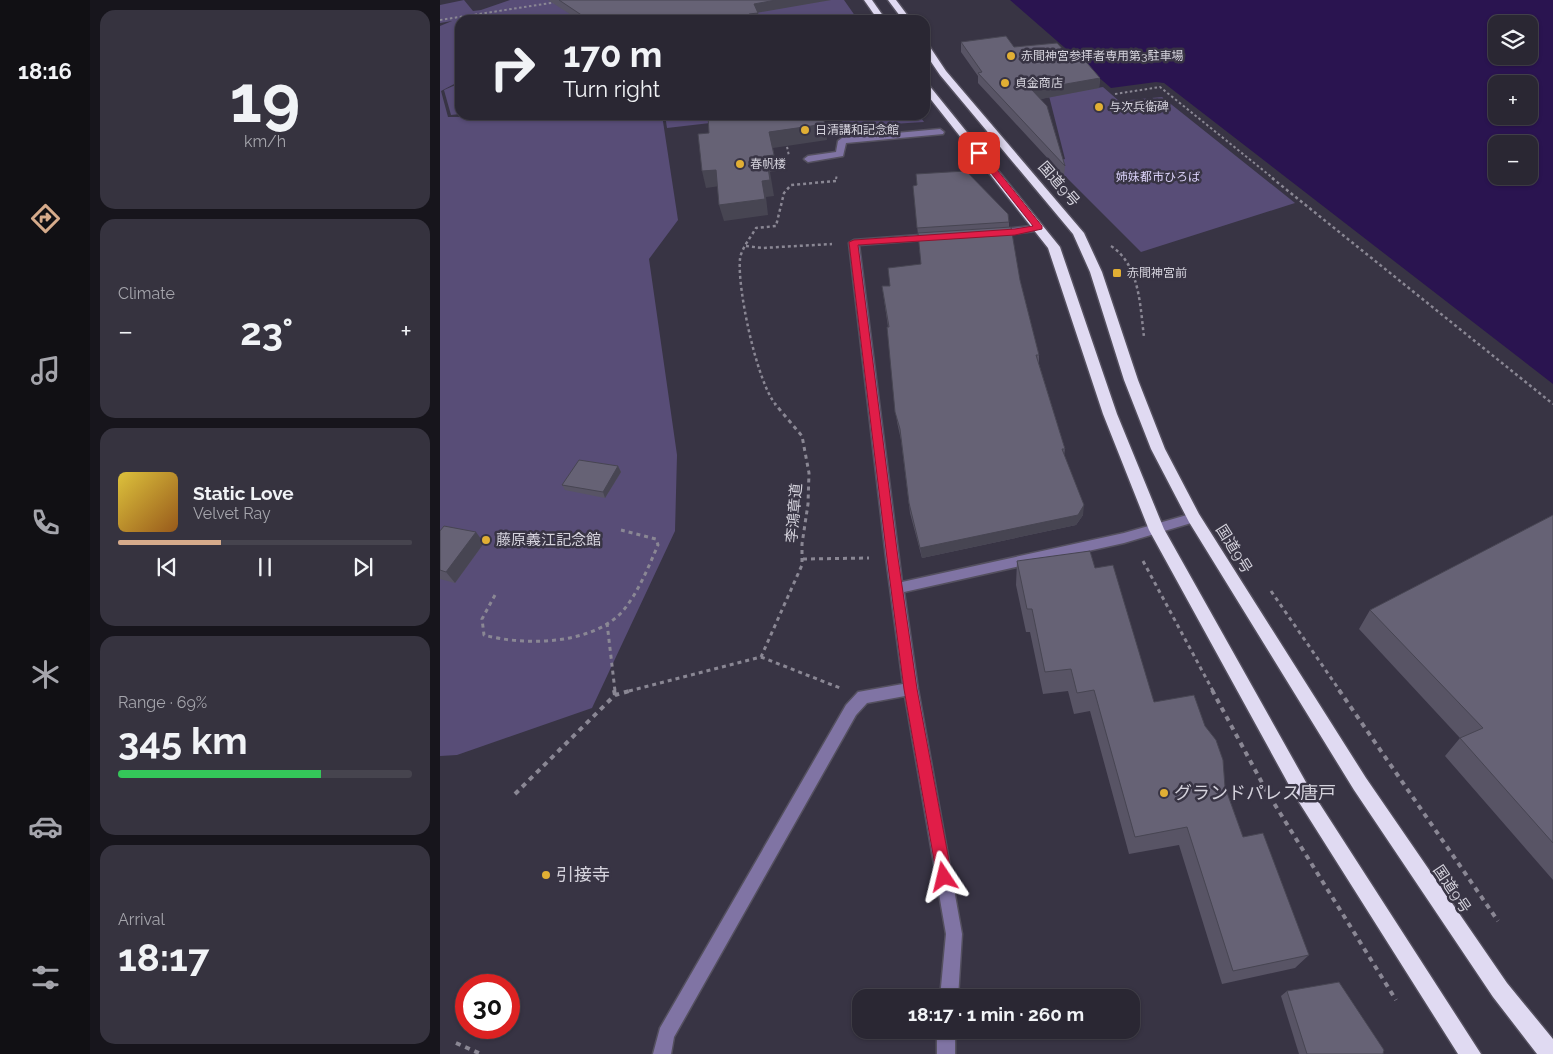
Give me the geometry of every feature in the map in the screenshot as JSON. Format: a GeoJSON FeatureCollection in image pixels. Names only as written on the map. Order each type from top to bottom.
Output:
{"type":"FeatureCollection","features":[{"type":"Feature","properties":{"kind":"highway"},"geometry":{"type":"LineString","coordinates":[[868,0],[878,15]]}},
{"type":"Feature","properties":{"kind":"highway"},"geometry":{"type":"LineString","coordinates":[[892,0],[903,15]]}},
{"type":"Feature","properties":{"kind":"highway","name":"国道9号"},"geometry":{"type":"LineString","coordinates":[[930,53],[955,88],[1078,233],[1096,272],[1131,380],[1158,449],[1194,518],[1360,784],[1500,990],[1551,1054]]}},
{"type":"Feature","properties":{"kind":"highway"},"geometry":{"type":"LineString","coordinates":[[930,92],[1054,246],[1110,414],[1157,530],[1301,790],[1470,1054]]}},
{"type":"Feature","properties":{"kind":"street"},"geometry":{"type":"LineString","coordinates":[[808,159],[840,154],[842,141],[940,132]]}},
{"type":"Feature","properties":{"kind":"street"},"geometry":{"type":"LineString","coordinates":[[986,234],[1039,228]]}},
{"type":"Feature","properties":{"kind":"street"},"geometry":{"type":"LineString","coordinates":[[948,236],[854,242],[892,558],[898,588],[911,689],[954,934],[950,989]]}},
{"type":"Feature","properties":{"kind":"street"},"geometry":{"type":"LineString","coordinates":[[898,588],[1157,530],[1194,518]]}},
{"type":"Feature","properties":{"kind":"street"},"geometry":{"type":"LineString","coordinates":[[662,1054],[666,1034],[851,710],[863,697],[911,689]]}},
{"type":"Feature","properties":{"kind":"street"},"geometry":{"type":"LineString","coordinates":[[946,1039],[946,1054]]}},
{"type":"Feature","properties":{"kind":"path"},"geometry":{"type":"LineString","coordinates":[[470,15],[561,2]]}},
{"type":"Feature","properties":{"kind":"path"},"geometry":{"type":"LineString","coordinates":[[440,20],[455,18]]}},
{"type":"Feature","properties":{"kind":"path"},"geometry":{"type":"LineString","coordinates":[[1115,94],[1160,87],[1553,404]]}},
{"type":"Feature","properties":{"kind":"path"},"geometry":{"type":"LineString","coordinates":[[784,137],[790,162],[808,159]]}},
{"type":"Feature","properties":{"kind":"path","name":"李鴻章道"},"geometry":{"type":"LineString","coordinates":[[762,657],[802,565],[802,544],[808,504],[809,473],[802,436],[769,397],[762,380],[741,296],[740,257],[756,228],[776,226],[784,193],[791,185],[836,181],[840,154]]}},
{"type":"Feature","properties":{"kind":"path"},"geometry":{"type":"LineString","coordinates":[[746,246],[762,248],[854,242]]}},
{"type":"Feature","properties":{"kind":"path"},"geometry":{"type":"LineString","coordinates":[[1108,243],[1120,252],[1137,283],[1144,338]]}},
{"type":"Feature","properties":{"kind":"path"},"geometry":{"type":"LineString","coordinates":[[495,595],[482,616],[481,628],[484,636],[494,639],[517,643],[555,640],[607,623],[626,607],[658,546],[656,540],[621,530]]}},
{"type":"Feature","properties":{"kind":"path"},"geometry":{"type":"LineString","coordinates":[[802,559],[892,558]]}},
{"type":"Feature","properties":{"kind":"path"},"geometry":{"type":"LineString","coordinates":[[1270,589],[1498,921]]}},
{"type":"Feature","properties":{"kind":"path"},"geometry":{"type":"LineString","coordinates":[[607,623],[615,695]]}},
{"type":"Feature","properties":{"kind":"path"},"geometry":{"type":"LineString","coordinates":[[515,794],[615,695],[762,657],[863,697]]}},
{"type":"Feature","properties":{"kind":"path"},"geometry":{"type":"LineString","coordinates":[[456,1043],[481,1054]]}},
{"type":"Feature","properties":{"kind":"green space"},"geometry":{"type":"Polygon","coordinates":[[[464,0],[473,11],[510,0],[844,0],[854,15],[455,15],[455,84],[441,91],[448,117],[455,117],[455,120],[663,120],[678,220],[649,259],[677,455],[675,531],[592,708],[457,755],[440,756],[440,26],[452,21],[440,23],[440,5],[464,0]]]}},
{"type":"Feature","properties":{"kind":"green space"},"geometry":{"type":"Polygon","coordinates":[[[455,85],[455,115],[451,115],[444,90],[455,85]]]}},
{"type":"Feature","properties":{"kind":"green space","name":"姉妹都市ひろば"},"geometry":{"type":"Polygon","coordinates":[[[1103,87],[1119,101],[1162,97],[1295,203],[1141,252],[1051,162],[1065,159],[1049,96],[1103,87]]]}},
{"type":"Feature","properties":{"kind":"green space"},"geometry":{"type":"Polygon","coordinates":[[[666,120],[737,120],[667,128],[666,120]]]}},
{"type":"Feature","properties":{"kind":"green space"},"geometry":{"type":"Polygon","coordinates":[[[841,120],[923,120],[924,122],[845,127],[841,120]]]}},
{"type":"Feature","properties":{"kind":"shaded area"},"geometry":{"type":"Polygon","coordinates":[[[1010,0],[1553,0],[1553,384],[1164,83],[1156,82],[1111,88],[1010,0]]]}},
{"type":"Feature","properties":{"kind":"building"},"geometry":{"type":"Polygon","coordinates":[[[559,0],[776,0],[754,4],[758,13],[750,15],[582,15],[559,0]]]}},
{"type":"Feature","properties":{"kind":"building"},"geometry":{"type":"Polygon","coordinates":[[[1006,36],[1014,47],[1057,43],[1070,57],[1081,56],[1100,78],[1032,90],[1047,106],[1065,166],[978,73],[982,72],[961,42],[1006,36]]]}},
{"type":"Feature","properties":{"kind":"building","name":"春帆楼"},"geometry":{"type":"Polygon","coordinates":[[[708,120],[824,120],[825,124],[769,132],[774,155],[766,156],[770,180],[762,181],[765,199],[719,205],[716,170],[702,171],[698,134],[709,133],[708,120]]]}},
{"type":"Feature","properties":{"kind":"building"},"geometry":{"type":"Polygon","coordinates":[[[966,171],[1008,214],[1009,222],[917,228],[913,186],[917,185],[916,174],[966,171]]]}},
{"type":"Feature","properties":{"kind":"building"},"geometry":{"type":"Polygon","coordinates":[[[1011,227],[1020,280],[1039,355],[1036,355],[1065,449],[1062,449],[1084,505],[1078,515],[920,548],[909,503],[900,429],[895,412],[887,327],[889,327],[882,286],[890,286],[888,268],[921,264],[918,233],[1011,227]]]}},
{"type":"Feature","properties":{"kind":"building"},"geometry":{"type":"Polygon","coordinates":[[[579,460],[618,466],[603,492],[562,485],[579,460]]]}},
{"type":"Feature","properties":{"kind":"building"},"geometry":{"type":"Polygon","coordinates":[[[1553,515],[1553,843],[1460,738],[1483,728],[1370,610],[1553,515]]]}},
{"type":"Feature","properties":{"kind":"building"},"geometry":{"type":"Polygon","coordinates":[[[444,526],[476,532],[446,572],[440,570],[440,531],[444,526]]]}},
{"type":"Feature","properties":{"kind":"building"},"geometry":{"type":"Polygon","coordinates":[[[1090,551],[1095,568],[1113,565],[1154,702],[1194,695],[1205,726],[1216,740],[1223,760],[1225,787],[1243,837],[1263,833],[1309,955],[1233,971],[1187,827],[1135,837],[1094,690],[1077,693],[1071,669],[1045,672],[1032,609],[1027,609],[1017,561],[1090,551]]]}},
{"type":"Feature","properties":{"kind":"building"},"geometry":{"type":"Polygon","coordinates":[[[1339,982],[1384,1050],[1383,1054],[1307,1054],[1287,991],[1339,982]]]}},
{"type":"Feature","properties":{"kind":"place","name":"赤間神宮参拝者専用第3駐車場"},"geometry":{"type":"Point","coordinates":[1011,56]}},
{"type":"Feature","properties":{"kind":"place","name":"貞金商店"},"geometry":{"type":"Point","coordinates":[1005,83]}},
{"type":"Feature","properties":{"kind":"place","name":"与次兵衛碑"},"geometry":{"type":"Point","coordinates":[1099,107]}},
{"type":"Feature","properties":{"kind":"place","name":"日清講和記念館"},"geometry":{"type":"Point","coordinates":[805,130]}},
{"type":"Feature","properties":{"kind":"place","name":"春帆楼"},"geometry":{"type":"Point","coordinates":[740,164]}},
{"type":"Feature","properties":{"kind":"place","name":"赤間神宮前"},"geometry":{"type":"Point","coordinates":[1117,273]}},
{"type":"Feature","properties":{"kind":"place","name":"藤原義江記念館"},"geometry":{"type":"Point","coordinates":[486,540]}},
{"type":"Feature","properties":{"kind":"place","name":"グランドパレス唐戸"},"geometry":{"type":"Point","coordinates":[1164,793]}},
{"type":"Feature","properties":{"kind":"place","name":"引接寺"},"geometry":{"type":"Point","coordinates":[546,875]}},
{"type":"Feature","properties":{"kind":"route"},"geometry":{"type":"LineString","coordinates":[[944,877],[911,689],[898,588],[892,558],[854,242],[1015,232],[1039,228],[989,163],[979,153]]}}]}
